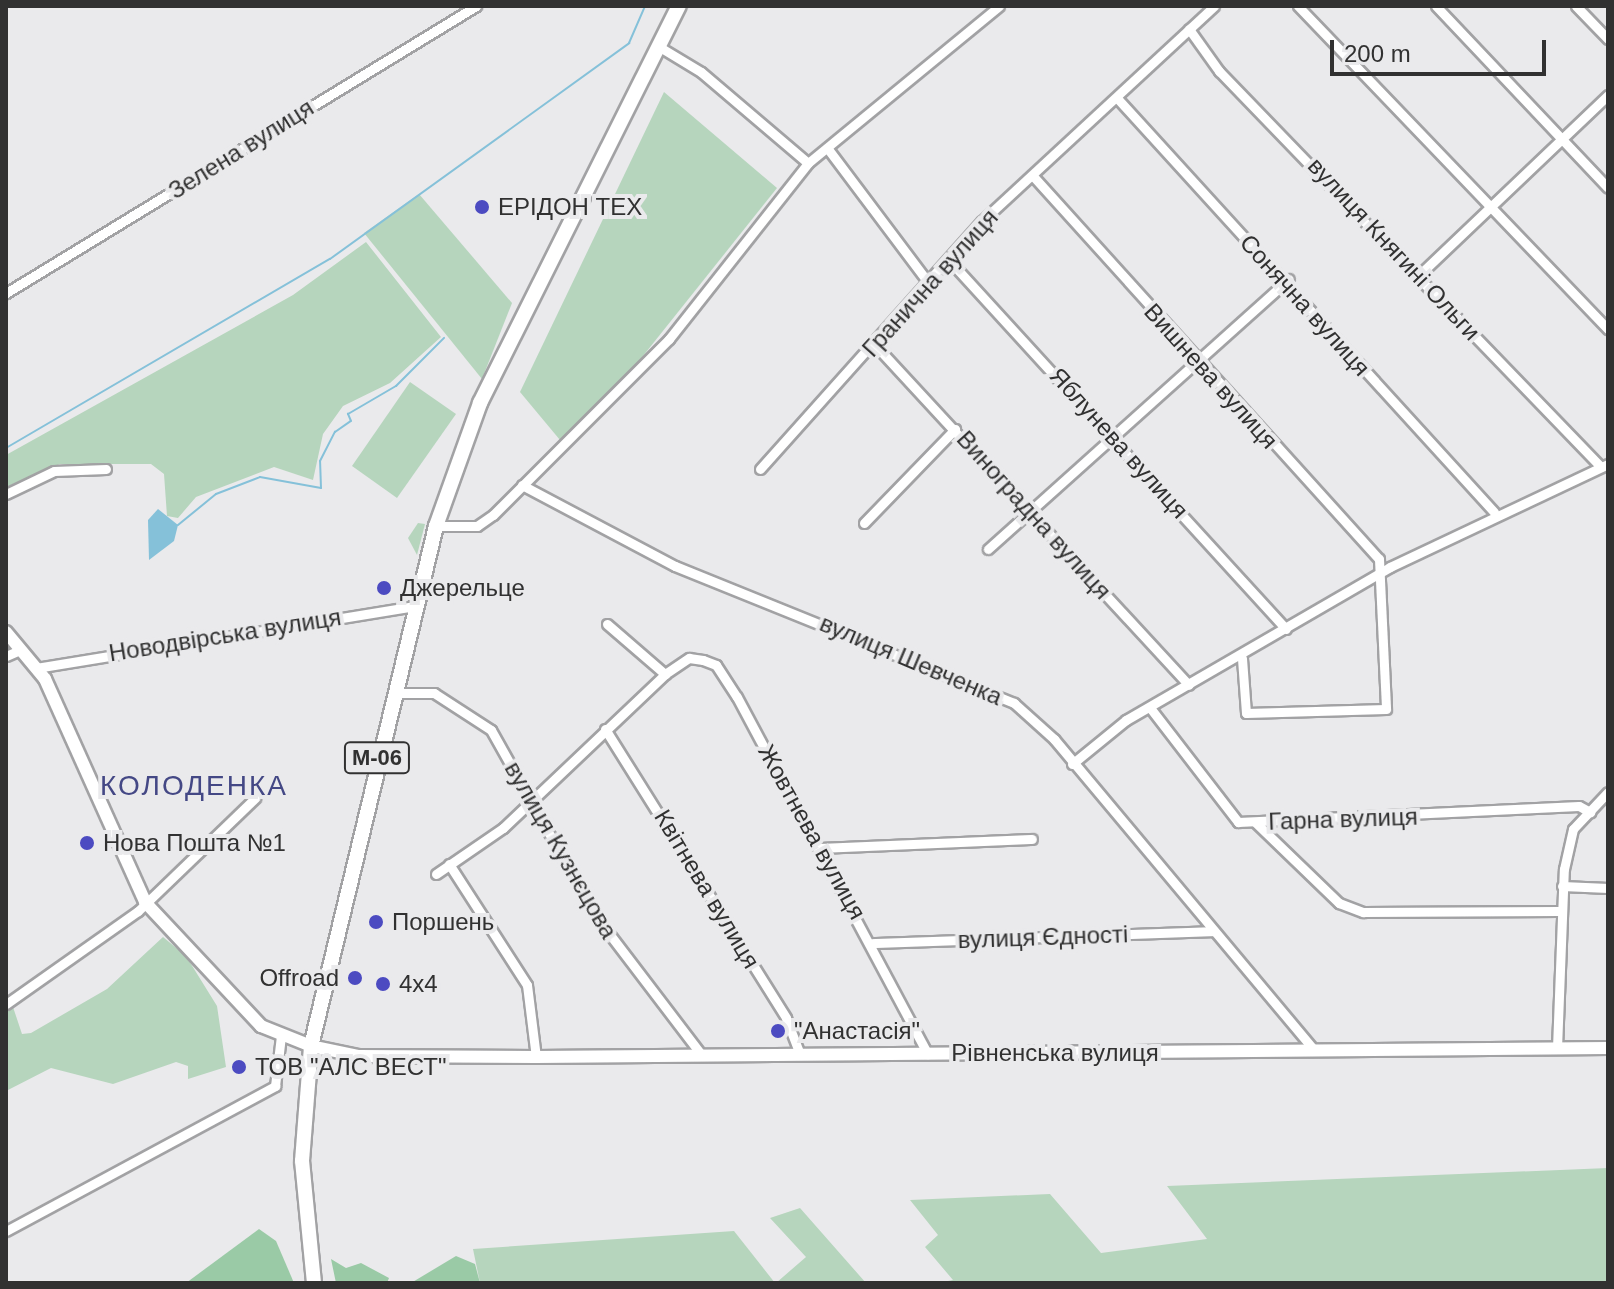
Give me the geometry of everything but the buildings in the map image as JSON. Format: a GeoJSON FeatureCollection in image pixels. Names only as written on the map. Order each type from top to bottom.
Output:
{"type":"FeatureCollection","features":[{"type":"Feature","properties":{"kind":"highway","name":"М-06"},"geometry":{"type":"LineString","coordinates":[[314,1283],[302,1161],[311,1046],[393,693],[436,526],[480,403],[679,6]]}},
{"type":"Feature","properties":{"kind":"main road"},"geometry":{"type":"LineString","coordinates":[[6,632],[12,654],[36,668]]}},
{"type":"Feature","properties":{"kind":"main road","name":"Рівненська вулиця"},"geometry":{"type":"LineString","coordinates":[[36,668],[145,902],[252,1017],[281,1036],[311,1046],[359,1056],[536,1057],[1608,1048]]}},
{"type":"Feature","properties":{"kind":"street","name":"Зелена вулиця"},"geometry":{"type":"LineString","coordinates":[[6,293],[476,6]]}},
{"type":"Feature","properties":{"kind":"street"},"geometry":{"type":"LineString","coordinates":[[436,526],[477,526],[522,485],[669,339],[808,163],[999,6]]}},
{"type":"Feature","properties":{"kind":"street","name":"Гранична вулиця"},"geometry":{"type":"LineString","coordinates":[[760,469],[876,346],[948,259],[1214,6]]}},
{"type":"Feature","properties":{"kind":"street"},"geometry":{"type":"LineString","coordinates":[[1298,6],[1608,329]]}},
{"type":"Feature","properties":{"kind":"street"},"geometry":{"type":"LineString","coordinates":[[1436,6],[1608,188]]}},
{"type":"Feature","properties":{"kind":"street"},"geometry":{"type":"LineString","coordinates":[[1576,6],[1608,39]]}},
{"type":"Feature","properties":{"kind":"street","name":"вулиця Княгині Ольги"},"geometry":{"type":"LineString","coordinates":[[1189,29],[1219,71],[1604,466]]}},
{"type":"Feature","properties":{"kind":"street"},"geometry":{"type":"LineString","coordinates":[[658,46],[701,72],[808,163]]}},
{"type":"Feature","properties":{"kind":"street"},"geometry":{"type":"LineString","coordinates":[[1419,275],[1608,95]]}},
{"type":"Feature","properties":{"kind":"street","name":"Сонячна вулиця"},"geometry":{"type":"LineString","coordinates":[[1117,98],[1287,281],[1494,512]]}},
{"type":"Feature","properties":{"kind":"street"},"geometry":{"type":"LineString","coordinates":[[828,149],[928,282]]}},
{"type":"Feature","properties":{"kind":"street","name":"Вишнева вулиця"},"geometry":{"type":"LineString","coordinates":[[1033,176],[1197,361],[1369,547],[1379,559],[1379,576]]}},
{"type":"Feature","properties":{"kind":"street","name":"Яблунева вулиця"},"geometry":{"type":"LineString","coordinates":[[948,259],[1286,629]]}},
{"type":"Feature","properties":{"kind":"street"},"geometry":{"type":"LineString","coordinates":[[988,549],[1287,281]]}},
{"type":"Feature","properties":{"kind":"street","name":"Виноградна вулиця"},"geometry":{"type":"LineString","coordinates":[[876,346],[1189,685]]}},
{"type":"Feature","properties":{"kind":"street"},"geometry":{"type":"LineString","coordinates":[[864,523],[955,429]]}},
{"type":"Feature","properties":{"kind":"street"},"geometry":{"type":"LineString","coordinates":[[1072,764],[1189,685],[1242,658],[1379,576],[1494,512],[1604,466]]}},
{"type":"Feature","properties":{"kind":"street"},"geometry":{"type":"LineString","coordinates":[[6,494],[54,471],[106,469]]}},
{"type":"Feature","properties":{"kind":"street","name":"вулиця Шевченка"},"geometry":{"type":"LineString","coordinates":[[522,485],[675,566],[985,688],[1040,723],[1314,1050]]}},
{"type":"Feature","properties":{"kind":"street"},"geometry":{"type":"LineString","coordinates":[[1242,658],[1246,713],[1386,709],[1379,576]]}},
{"type":"Feature","properties":{"kind":"street","name":"Новодвірська вулиця"},"geometry":{"type":"LineString","coordinates":[[36,668],[415,606]]}},
{"type":"Feature","properties":{"kind":"street"},"geometry":{"type":"LineString","coordinates":[[436,874],[503,828],[529,796],[665,674],[607,624]]}},
{"type":"Feature","properties":{"kind":"street","name":"Жовтнева вулиця"},"geometry":{"type":"LineString","coordinates":[[665,674],[689,658],[716,665],[873,943],[928,1054]]}},
{"type":"Feature","properties":{"kind":"street","name":"вулиця Кузнєцова"},"geometry":{"type":"LineString","coordinates":[[393,693],[434,693],[480,717],[529,796],[595,915],[701,1054]]}},
{"type":"Feature","properties":{"kind":"street","name":"Гарна вулиця"},"geometry":{"type":"LineString","coordinates":[[1151,709],[1228,816],[1255,822],[1579,806],[1590,812]]}},
{"type":"Feature","properties":{"kind":"street","name":"Квітнева вулиця"},"geometry":{"type":"LineString","coordinates":[[605,729],[786,1018],[800,1054]]}},
{"type":"Feature","properties":{"kind":"street"},"geometry":{"type":"LineString","coordinates":[[1557,1048],[1559,911],[1573,829],[1608,792]]}},
{"type":"Feature","properties":{"kind":"street"},"geometry":{"type":"LineString","coordinates":[[6,1004],[145,902],[255,798]]}},
{"type":"Feature","properties":{"kind":"street"},"geometry":{"type":"LineString","coordinates":[[1255,822],[1339,903],[1363,912],[1559,911]]}},
{"type":"Feature","properties":{"kind":"street"},"geometry":{"type":"LineString","coordinates":[[818,848],[1032,839]]}},
{"type":"Feature","properties":{"kind":"street"},"geometry":{"type":"LineString","coordinates":[[449,864],[527,985],[536,1057]]}},
{"type":"Feature","properties":{"kind":"street"},"geometry":{"type":"LineString","coordinates":[[1562,886],[1608,888]]}},
{"type":"Feature","properties":{"kind":"street","name":"вулиця Єдності"},"geometry":{"type":"LineString","coordinates":[[873,943],[1212,931]]}},
{"type":"Feature","properties":{"kind":"street"},"geometry":{"type":"LineString","coordinates":[[6,1231],[275,1086],[281,1036]]}},
{"type":"Feature","properties":{"kind":"green space"},"geometry":{"type":"Polygon","coordinates":[[[664,92],[777,188],[635,366],[560,440],[520,392],[664,92]]]}},
{"type":"Feature","properties":{"kind":"green space"},"geometry":{"type":"Polygon","coordinates":[[[419,194],[512,303],[482,379],[364,233],[419,194]]]}},
{"type":"Feature","properties":{"kind":"green space"},"geometry":{"type":"Polygon","coordinates":[[[366,242],[441,337],[390,383],[343,406],[323,434],[313,480],[274,467],[196,497],[178,518],[167,516],[164,474],[151,464],[60,464],[6,487],[6,455],[293,295],[366,242]]]}},
{"type":"Feature","properties":{"kind":"green space"},"geometry":{"type":"Polygon","coordinates":[[[410,382],[456,414],[397,498],[352,466],[410,382]]]}},
{"type":"Feature","properties":{"kind":"green space"},"geometry":{"type":"Polygon","coordinates":[[[418,523],[425,524],[417,555],[408,538],[418,523]]]}},
{"type":"Feature","properties":{"kind":"green space"},"geometry":{"type":"Polygon","coordinates":[[[163,937],[186,956],[217,1006],[226,1067],[188,1079],[188,1066],[176,1062],[113,1084],[51,1068],[6,1091],[6,1012],[13,1007],[22,1034],[31,1033],[107,989],[163,937]]]}},
{"type":"Feature","properties":{"kind":"green space"},"geometry":{"type":"Polygon","coordinates":[[[1608,1168],[1608,1283],[938,1283],[953,1280],[925,1247],[938,1235],[910,1200],[1050,1194],[1101,1253],[1207,1239],[1167,1186],[1608,1168]]]}},
{"type":"Feature","properties":{"kind":"green space"},"geometry":{"type":"Polygon","coordinates":[[[800,1208],[866,1283],[776,1283],[806,1257],[770,1218],[800,1208]]]}},
{"type":"Feature","properties":{"kind":"green space"},"geometry":{"type":"Polygon","coordinates":[[[259,1229],[276,1241],[294,1283],[186,1283],[259,1229]]]}},
{"type":"Feature","properties":{"kind":"green space"},"geometry":{"type":"Polygon","coordinates":[[[734,1231],[775,1283],[480,1283],[473,1249],[734,1231]]]}},
{"type":"Feature","properties":{"kind":"green space"},"geometry":{"type":"Polygon","coordinates":[[[456,1256],[475,1264],[480,1283],[411,1283],[456,1256]]]}},
{"type":"Feature","properties":{"kind":"green space"},"geometry":{"type":"Polygon","coordinates":[[[331,1259],[346,1268],[361,1263],[389,1278],[387,1283],[336,1283],[331,1259]]]}},
{"type":"Feature","properties":{"kind":"water"},"geometry":{"type":"Polygon","coordinates":[[[158,509],[178,525],[174,541],[149,560],[148,520],[158,509]]]}},
{"type":"Feature","properties":{"kind":"waterway"},"geometry":{"type":"LineString","coordinates":[[6,448],[330,259],[629,43],[645,6]]}},
{"type":"Feature","properties":{"kind":"waterway"},"geometry":{"type":"LineString","coordinates":[[178,525],[216,494],[260,477],[321,488],[320,461],[335,432],[351,421],[348,414],[396,386],[444,338]]}},
{"type":"Feature","properties":{"kind":"place","name":"ЕРІДОН ТЕХ"},"geometry":{"type":"Point","coordinates":[482,207]}},
{"type":"Feature","properties":{"kind":"place","name":"Джерельце"},"geometry":{"type":"Point","coordinates":[384,588]}},
{"type":"Feature","properties":{"kind":"place","name":"Нова Пошта №1"},"geometry":{"type":"Point","coordinates":[87,843]}},
{"type":"Feature","properties":{"kind":"place","name":"Поршень"},"geometry":{"type":"Point","coordinates":[376,922]}},
{"type":"Feature","properties":{"kind":"place","name":"Offroad"},"geometry":{"type":"Point","coordinates":[355,978]}},
{"type":"Feature","properties":{"kind":"place","name":"4x4"},"geometry":{"type":"Point","coordinates":[383,984]}},
{"type":"Feature","properties":{"kind":"place","name":"\"Анастасія\""},"geometry":{"type":"Point","coordinates":[778,1031]}},
{"type":"Feature","properties":{"kind":"place","name":"ТОВ \"АЛС ВЕСТ\""},"geometry":{"type":"Point","coordinates":[239,1067]}},
{"type":"Feature","properties":{"kind":"district","name":"КОЛОДЕНКА"},"geometry":{"type":"Point","coordinates":[194,786]}}]}
